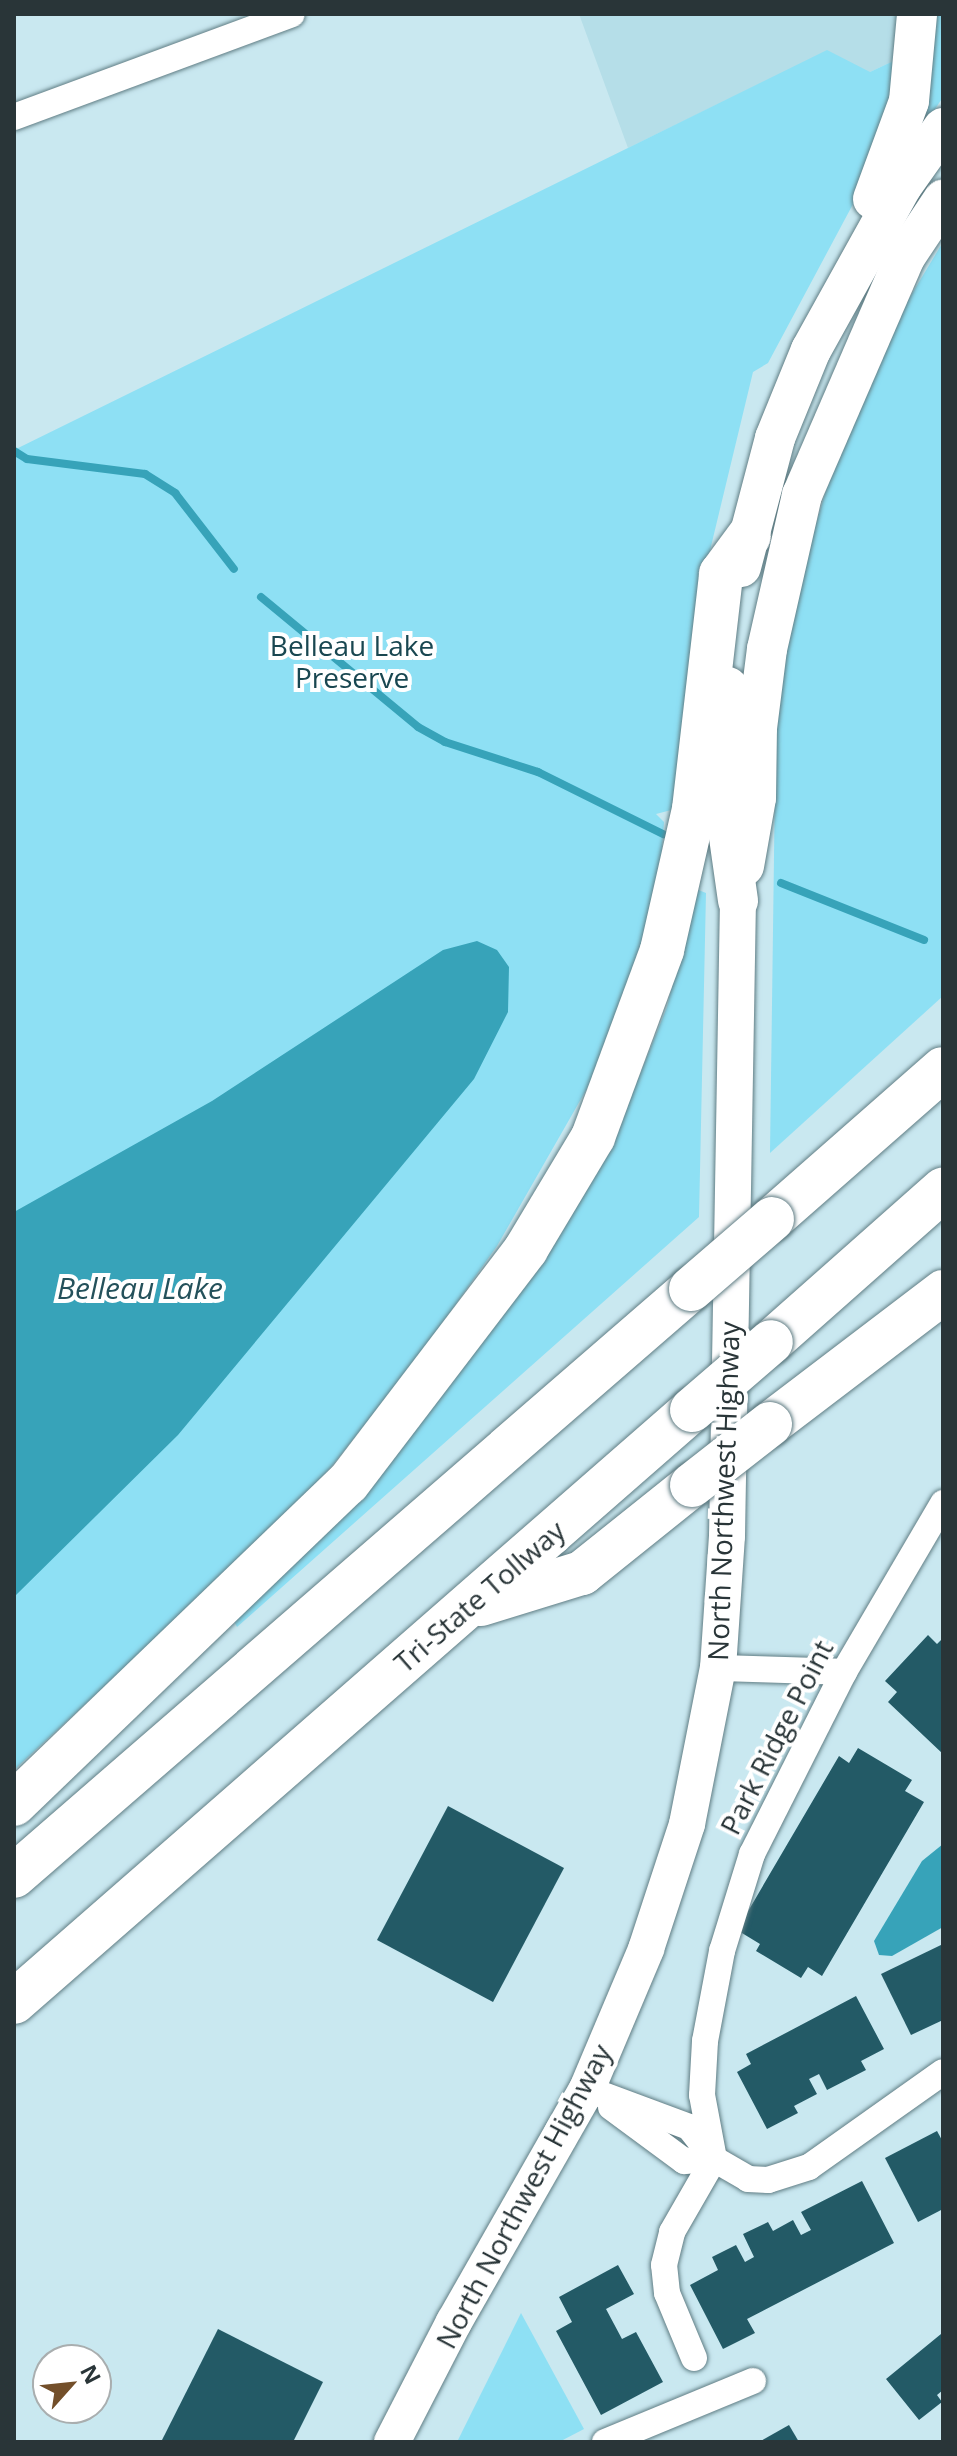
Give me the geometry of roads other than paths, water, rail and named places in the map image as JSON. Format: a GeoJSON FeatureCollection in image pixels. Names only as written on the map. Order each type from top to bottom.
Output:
{"type":"FeatureCollection","features":[{"type":"Feature","properties":{"kind":"highway"},"geometry":{"type":"LineString","coordinates":[[14,1804],[348,1483],[526,1249],[593,1137],[662,950],[694,809],[721,574],[749,536]]}},
{"type":"Feature","properties":{"kind":"highway"},"geometry":{"type":"LineString","coordinates":[[14,1876],[943,1069]]}},
{"type":"Feature","properties":{"kind":"highway","name":"Tri-State Tollway"},"geometry":{"type":"LineString","coordinates":[[14,2002],[943,1190]]}},
{"type":"Feature","properties":{"kind":"highway"},"geometry":{"type":"LineString","coordinates":[[463,1610],[582,1573],[943,1292]]}},
{"type":"Feature","properties":{"kind":"main road"},"geometry":{"type":"LineString","coordinates":[[811,350],[831,290],[892,158],[909,101],[917,14]]}},
{"type":"Feature","properties":{"kind":"main road","name":"North Northwest Highway"},"geometry":{"type":"LineString","coordinates":[[738,901],[721,781],[730,656],[749,536],[775,438],[811,350],[902,186],[943,128]]}},
{"type":"Feature","properties":{"kind":"main road","name":"North Northwest Highway"},"geometry":{"type":"LineString","coordinates":[[392,2442],[454,2322],[587,2089],[646,1949],[683,1838],[718,1668],[727,1536],[738,901],[756,798],[757,728],[767,649],[783,566],[807,482],[905,257],[943,200]]}},
{"type":"Feature","properties":{"kind":"main road"},"geometry":{"type":"LineString","coordinates":[[905,257],[943,217]]}},
{"type":"Feature","properties":{"kind":"street"},"geometry":{"type":"LineString","coordinates":[[14,117],[292,14]]}},
{"type":"Feature","properties":{"kind":"street","name":"Park Ridge Point"},"geometry":{"type":"LineString","coordinates":[[714,2159],[702,2095],[722,1951],[767,1814],[844,1672],[943,1503]]}},
{"type":"Feature","properties":{"kind":"street"},"geometry":{"type":"LineString","coordinates":[[718,1668],[844,1672]]}},
{"type":"Feature","properties":{"kind":"street"},"geometry":{"type":"LineString","coordinates":[[587,2089],[689,2127],[714,2159],[748,2179],[788,2176],[809,2167],[943,2072]]}},
{"type":"Feature","properties":{"kind":"street"},"geometry":{"type":"LineString","coordinates":[[694,2358],[669,2301],[664,2265],[672,2232],[714,2159]]}},
{"type":"Feature","properties":{"kind":"street"},"geometry":{"type":"LineString","coordinates":[[605,2442],[753,2381]]}},
{"type":"Feature","properties":{"kind":"water","name":"Belleau Lake"},"geometry":{"type":"Polygon","coordinates":[[[477,941],[497,950],[509,967],[508,1012],[474,1079],[178,1435],[14,1597],[14,1212],[212,1101],[443,950],[477,941]]]}},
{"type":"Feature","properties":{"kind":"water"},"geometry":{"type":"Polygon","coordinates":[[[943,1844],[943,1927],[892,1956],[879,1955],[874,1941],[922,1861],[943,1844]]]}},
{"type":"Feature","properties":{"kind":"waterway"},"geometry":{"type":"LineString","coordinates":[[14,451],[27,459],[145,474],[175,493],[234,569]]}},
{"type":"Feature","properties":{"kind":"waterway"},"geometry":{"type":"LineString","coordinates":[[261,597],[418,727],[445,742],[538,772],[663,834]]}},
{"type":"Feature","properties":{"kind":"waterway"},"geometry":{"type":"LineString","coordinates":[[781,883],[924,940]]}},
{"type":"Feature","properties":{"kind":"park label","name":"Belleau Lake Preserve"},"geometry":{"type":"Point","coordinates":[352,661]}}]}
